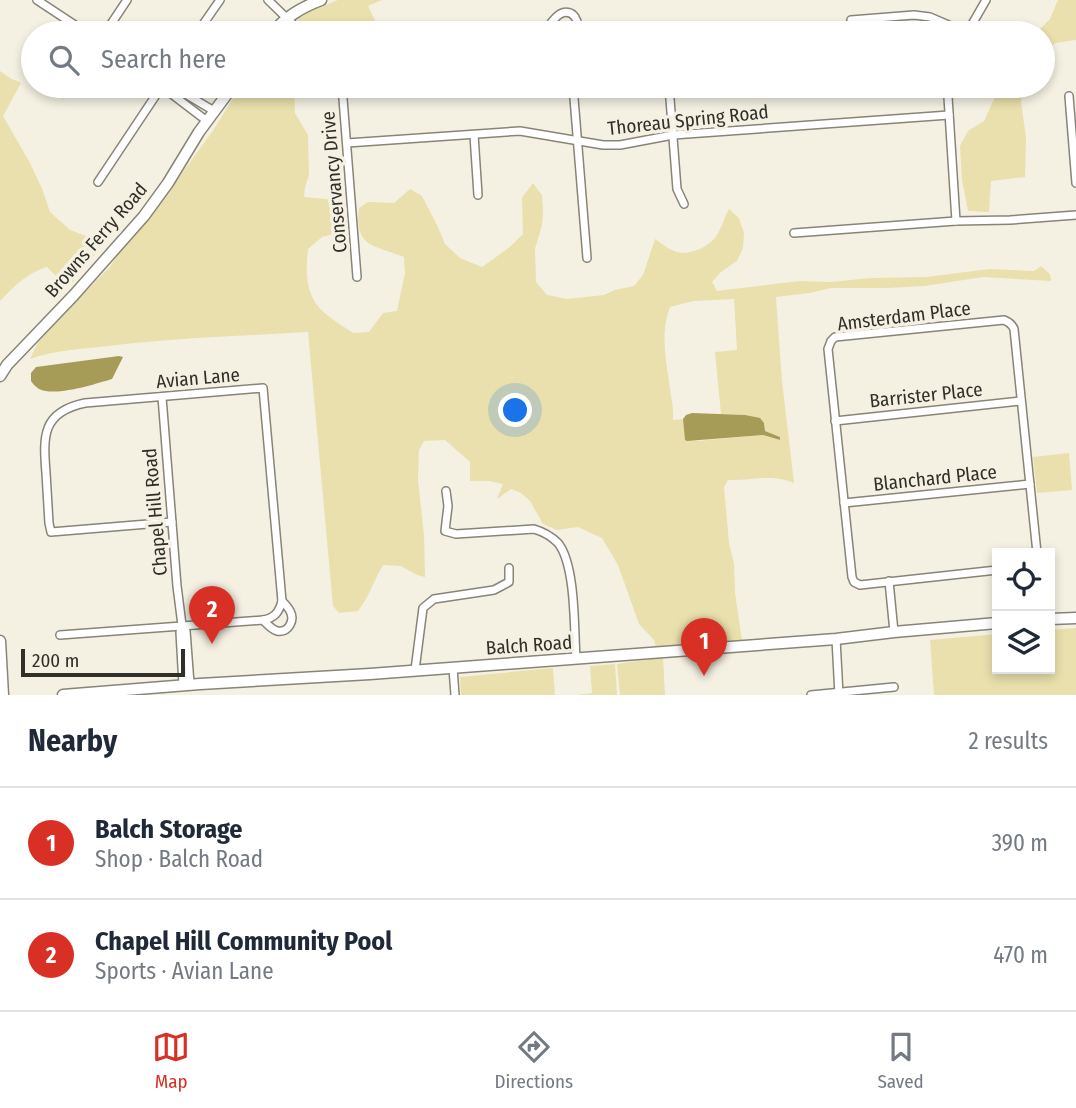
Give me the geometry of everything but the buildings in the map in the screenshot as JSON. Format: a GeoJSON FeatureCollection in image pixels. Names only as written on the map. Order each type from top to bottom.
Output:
{"type":"FeatureCollection","features":[{"type":"Feature","properties":{"kind":"street"},"geometry":{"type":"LineString","coordinates":[[37,0],[69,21]]}},
{"type":"Feature","properties":{"kind":"street"},"geometry":{"type":"LineString","coordinates":[[113,21],[127,0]]}},
{"type":"Feature","properties":{"kind":"street"},"geometry":{"type":"LineString","coordinates":[[205,21],[220,0]]}},
{"type":"Feature","properties":{"kind":"street"},"geometry":{"type":"LineString","coordinates":[[268,0],[289,21]]}},
{"type":"Feature","properties":{"kind":"street"},"geometry":{"type":"LineString","coordinates":[[283,21],[301,8],[321,0]]}},
{"type":"Feature","properties":{"kind":"street"},"geometry":{"type":"LineString","coordinates":[[974,21],[986,0]]}},
{"type":"Feature","properties":{"kind":"street"},"geometry":{"type":"LineString","coordinates":[[554,21],[566,13],[577,21]]}},
{"type":"Feature","properties":{"kind":"street"},"geometry":{"type":"LineString","coordinates":[[851,20],[914,15],[939,21]]}},
{"type":"Feature","properties":{"kind":"street"},"geometry":{"type":"LineString","coordinates":[[1069,96],[1076,183]]}},
{"type":"Feature","properties":{"kind":"street"},"geometry":{"type":"LineString","coordinates":[[98,183],[154,98]]}},
{"type":"Feature","properties":{"kind":"street"},"geometry":{"type":"LineString","coordinates":[[177,98],[207,121]]}},
{"type":"Feature","properties":{"kind":"street"},"geometry":{"type":"LineString","coordinates":[[192,98],[214,111]]}},
{"type":"Feature","properties":{"kind":"street","name":"Browns Ferry Road"},"geometry":{"type":"LineString","coordinates":[[0,376],[3,364],[74,295],[144,216],[224,98]]}},
{"type":"Feature","properties":{"kind":"street","name":"Conservancy Drive"},"geometry":{"type":"LineString","coordinates":[[343,98],[357,276]]}},
{"type":"Feature","properties":{"kind":"street"},"geometry":{"type":"LineString","coordinates":[[574,98],[587,258]]}},
{"type":"Feature","properties":{"kind":"street"},"geometry":{"type":"LineString","coordinates":[[670,98],[677,189],[684,204]]}},
{"type":"Feature","properties":{"kind":"street"},"geometry":{"type":"LineString","coordinates":[[949,98],[956,221]]}},
{"type":"Feature","properties":{"kind":"street","name":"Thoreau Spring Road"},"geometry":{"type":"LineString","coordinates":[[346,143],[526,131],[603,145],[620,145],[673,135],[949,115]]}},
{"type":"Feature","properties":{"kind":"street"},"geometry":{"type":"LineString","coordinates":[[474,135],[478,195]]}},
{"type":"Feature","properties":{"kind":"street"},"geometry":{"type":"LineString","coordinates":[[794,233],[1076,215]]}},
{"type":"Feature","properties":{"kind":"street","name":"Amsterdam Place"},"geometry":{"type":"LineString","coordinates":[[992,571],[860,584],[853,582],[828,349],[831,341],[840,337],[1009,321],[1014,329],[1036,548]]}},
{"type":"Feature","properties":{"kind":"street","name":"Avian Lane"},"geometry":{"type":"LineString","coordinates":[[172,522],[51,532],[44,449],[49,424],[65,408],[85,403],[263,388],[282,601]]}},
{"type":"Feature","properties":{"kind":"street","name":"Chapel Hill Road"},"geometry":{"type":"LineString","coordinates":[[162,397],[177,586],[182,625],[186,631],[187,685]]}},
{"type":"Feature","properties":{"kind":"street","name":"Barrister Place"},"geometry":{"type":"LineString","coordinates":[[835,421],[1020,401]]}},
{"type":"Feature","properties":{"kind":"street","name":"Blanchard Place"},"geometry":{"type":"LineString","coordinates":[[844,503],[1030,484]]}},
{"type":"Feature","properties":{"kind":"street"},"geometry":{"type":"LineString","coordinates":[[446,491],[448,506],[445,531],[456,534],[534,529],[546,533],[559,544],[569,570],[576,659]]}},
{"type":"Feature","properties":{"kind":"street"},"geometry":{"type":"LineString","coordinates":[[415,670],[423,608],[426,604],[434,598],[494,590],[509,582],[509,568]]}},
{"type":"Feature","properties":{"kind":"street"},"geometry":{"type":"LineString","coordinates":[[889,581],[894,632]]}},
{"type":"Feature","properties":{"kind":"street"},"geometry":{"type":"LineString","coordinates":[[263,620],[272,628],[285,630],[291,624],[292,618],[282,601]]}},
{"type":"Feature","properties":{"kind":"street"},"geometry":{"type":"LineString","coordinates":[[61,635],[263,620],[276,615],[282,601]]}},
{"type":"Feature","properties":{"kind":"street"},"geometry":{"type":"LineString","coordinates":[[1055,619],[1076,618]]}},
{"type":"Feature","properties":{"kind":"street","name":"Balch Road"},"geometry":{"type":"LineString","coordinates":[[63,695],[836,639],[992,623]]}},
{"type":"Feature","properties":{"kind":"street"},"geometry":{"type":"LineString","coordinates":[[836,639],[839,694]]}},
{"type":"Feature","properties":{"kind":"street"},"geometry":{"type":"LineString","coordinates":[[0,641],[1,685],[4,695]]}},
{"type":"Feature","properties":{"kind":"street"},"geometry":{"type":"LineString","coordinates":[[453,668],[455,695]]}},
{"type":"Feature","properties":{"kind":"street"},"geometry":{"type":"LineString","coordinates":[[811,695],[894,687]]}},
{"type":"Feature","properties":{"kind":"shaded area"},"geometry":{"type":"Polygon","coordinates":[[[338,0],[382,0],[368,6],[375,21],[298,21],[301,15],[338,0]]]}},
{"type":"Feature","properties":{"kind":"shaded area"},"geometry":{"type":"Polygon","coordinates":[[[1058,0],[1076,0],[1076,40],[1055,43],[1055,21],[1048,21],[1058,0]]]}},
{"type":"Feature","properties":{"kind":"shaded area"},"geometry":{"type":"Polygon","coordinates":[[[0,71],[21,83],[3,116],[30,163],[50,212],[70,230],[89,237],[108,238],[73,282],[61,281],[47,267],[27,276],[0,301],[0,71]]]}},
{"type":"Feature","properties":{"kind":"shaded area"},"geometry":{"type":"Polygon","coordinates":[[[233,98],[294,98],[295,113],[308,135],[309,175],[304,197],[327,199],[341,207],[344,217],[345,231],[322,237],[308,249],[308,285],[320,309],[353,333],[369,332],[383,313],[397,311],[405,273],[404,257],[375,247],[363,238],[358,221],[359,208],[368,202],[394,203],[410,189],[422,196],[445,244],[460,258],[482,267],[523,234],[522,198],[533,183],[542,195],[543,211],[535,249],[536,282],[547,295],[567,299],[604,295],[634,286],[643,275],[655,239],[679,253],[698,250],[714,239],[729,209],[739,218],[744,233],[743,248],[737,261],[712,282],[717,291],[799,281],[927,277],[989,269],[1034,271],[1041,266],[1050,274],[1051,281],[983,277],[925,286],[831,288],[776,297],[782,381],[794,483],[769,478],[728,480],[724,487],[742,640],[656,648],[654,640],[639,624],[618,565],[602,538],[578,527],[557,530],[543,524],[530,501],[511,489],[497,499],[503,484],[470,481],[470,462],[445,440],[424,441],[419,450],[418,480],[425,577],[401,566],[383,565],[358,611],[339,613],[333,606],[308,332],[134,343],[59,352],[30,359],[37,344],[55,322],[109,268],[150,217],[233,98]],[[734,299],[693,301],[670,307],[665,334],[666,363],[673,420],[683,419],[685,439],[697,441],[763,435],[779,440],[780,437],[765,431],[764,423],[745,415],[721,414],[715,352],[737,350],[734,299]]]}},
{"type":"Feature","properties":{"kind":"shaded area"},"geometry":{"type":"Polygon","coordinates":[[[995,98],[1022,98],[1026,138],[1025,177],[991,181],[989,212],[968,211],[962,180],[960,146],[968,131],[984,121],[995,98]]]}},
{"type":"Feature","properties":{"kind":"shaded area"},"geometry":{"type":"Polygon","coordinates":[[[123,357],[112,379],[96,384],[55,392],[39,389],[31,381],[31,373],[36,367],[123,357]]]}},
{"type":"Feature","properties":{"kind":"shaded area"},"geometry":{"type":"Polygon","coordinates":[[[692,413],[760,418],[765,431],[780,437],[780,440],[763,435],[687,441],[683,419],[692,413]]]}},
{"type":"Feature","properties":{"kind":"shaded area"},"geometry":{"type":"Polygon","coordinates":[[[1069,453],[1072,490],[1037,493],[1033,457],[1069,453]]]}},
{"type":"Feature","properties":{"kind":"shaded area"},"geometry":{"type":"Polygon","coordinates":[[[1076,628],[1076,695],[934,695],[930,640],[992,634],[992,674],[1055,674],[1055,630],[1076,628]]]}},
{"type":"Feature","properties":{"kind":"shaded area"},"geometry":{"type":"Polygon","coordinates":[[[663,657],[665,695],[620,695],[617,664],[663,657]]]}},
{"type":"Feature","properties":{"kind":"shaded area"},"geometry":{"type":"Polygon","coordinates":[[[615,664],[617,695],[577,695],[592,693],[590,666],[615,664]]]}},
{"type":"Feature","properties":{"kind":"shaded area"},"geometry":{"type":"Polygon","coordinates":[[[553,668],[555,695],[461,695],[460,677],[553,668]]]}},
{"type":"Feature","properties":{"kind":"place","name":"Chapel Hill Community Pool"},"geometry":{"type":"Point","coordinates":[212,644]}},
{"type":"Feature","properties":{"kind":"place","name":"Balch Storage"},"geometry":{"type":"Point","coordinates":[704,676]}}]}
